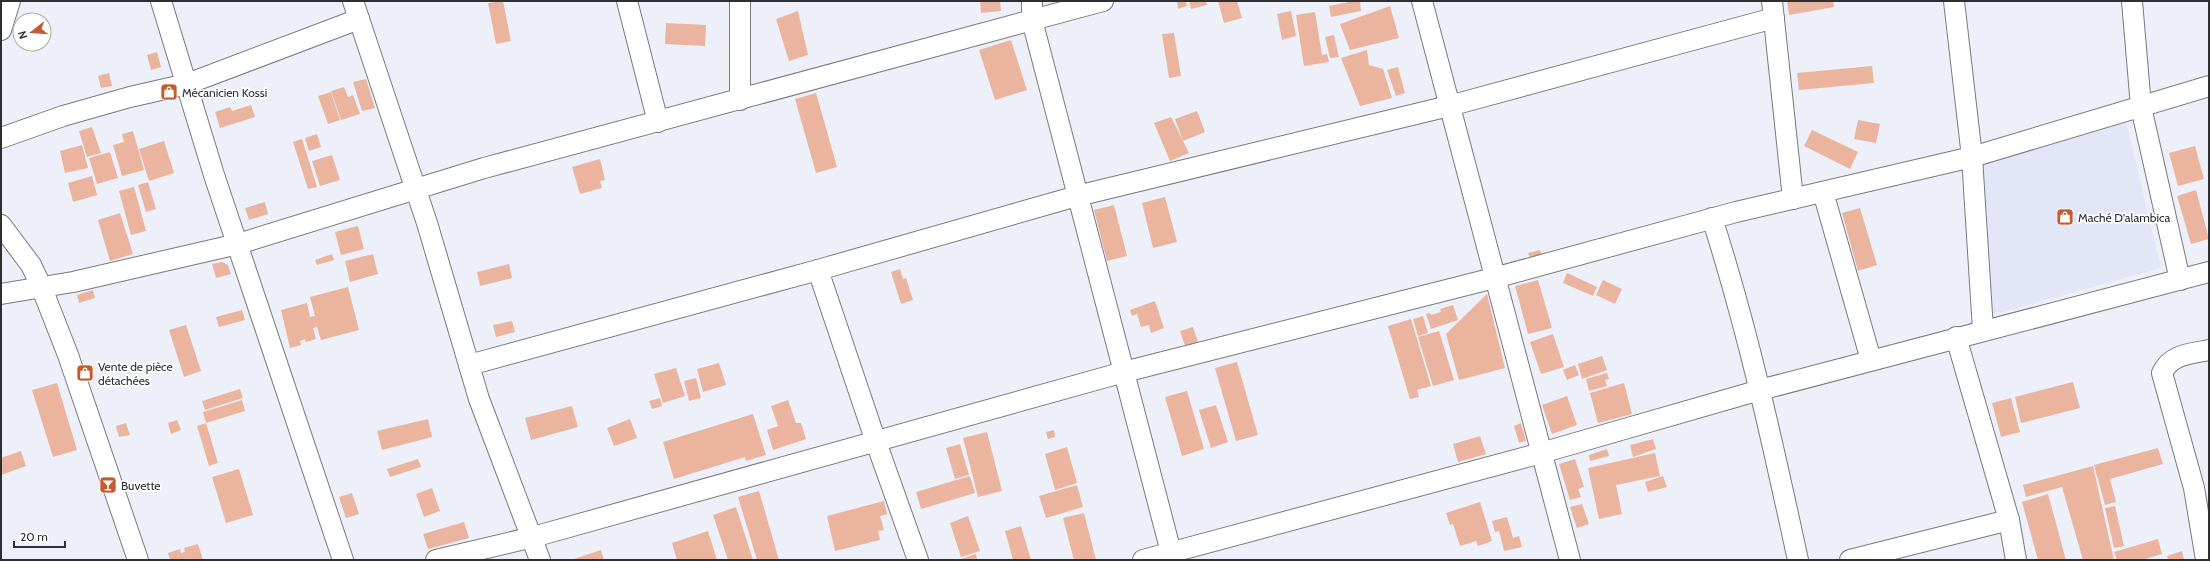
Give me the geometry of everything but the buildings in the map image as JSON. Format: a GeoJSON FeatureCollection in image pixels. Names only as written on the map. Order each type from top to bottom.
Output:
{"type":"FeatureCollection","features":[{"type":"Feature","properties":{"kind":"street"},"geometry":{"type":"LineString","coordinates":[[1,30],[10,1]]}},
{"type":"Feature","properties":{"kind":"street"},"geometry":{"type":"LineString","coordinates":[[161,1],[214,175],[343,560]]}},
{"type":"Feature","properties":{"kind":"street"},"geometry":{"type":"LineString","coordinates":[[627,1],[658,122]]}},
{"type":"Feature","properties":{"kind":"street"},"geometry":{"type":"LineString","coordinates":[[740,1],[740,100]]}},
{"type":"Feature","properties":{"kind":"street"},"geometry":{"type":"LineString","coordinates":[[1,294],[104,276],[238,244],[484,168],[740,100],[1032,10],[1103,1]]}},
{"type":"Feature","properties":{"kind":"street"},"geometry":{"type":"LineString","coordinates":[[1422,1],[1494,278],[1570,560]]}},
{"type":"Feature","properties":{"kind":"street"},"geometry":{"type":"LineString","coordinates":[[1954,1],[1972,157],[1983,330]]}},
{"type":"Feature","properties":{"kind":"street"},"geometry":{"type":"LineString","coordinates":[[2132,1],[2141,107],[2180,280]]}},
{"type":"Feature","properties":{"kind":"street"},"geometry":{"type":"LineString","coordinates":[[469,365],[818,270],[1077,196],[1450,106],[1773,9],[1793,199]]}},
{"type":"Feature","properties":{"kind":"street"},"geometry":{"type":"LineString","coordinates":[[3,133],[130,97],[187,84],[356,10],[416,190],[469,365],[495,443],[533,537],[540,560]]}},
{"type":"Feature","properties":{"kind":"street"},"geometry":{"type":"LineString","coordinates":[[1032,10],[1077,196],[1172,556]]}},
{"type":"Feature","properties":{"kind":"street"},"geometry":{"type":"LineString","coordinates":[[436,560],[533,537],[1124,372],[1494,278],[1712,218],[1972,157],[2209,86]]}},
{"type":"Feature","properties":{"kind":"street"},"geometry":{"type":"LineString","coordinates":[[1823,192],[1870,360]]}},
{"type":"Feature","properties":{"kind":"street"},"geometry":{"type":"LineString","coordinates":[[1712,218],[1726,259],[1760,390],[1798,560]]}},
{"type":"Feature","properties":{"kind":"street"},"geometry":{"type":"LineString","coordinates":[[1,225],[31,265],[41,286],[71,362],[138,560]]}},
{"type":"Feature","properties":{"kind":"street"},"geometry":{"type":"LineString","coordinates":[[818,270],[876,442],[918,560]]}},
{"type":"Feature","properties":{"kind":"street"},"geometry":{"type":"LineString","coordinates":[[1143,560],[1172,556],[1760,390],[1956,337],[2209,272]]}},
{"type":"Feature","properties":{"kind":"street"},"geometry":{"type":"LineString","coordinates":[[1956,337],[2009,520],[2016,560]]}},
{"type":"Feature","properties":{"kind":"street"},"geometry":{"type":"LineString","coordinates":[[2206,560],[2201,486],[2162,373],[2167,363],[2179,356],[2209,350]]}},
{"type":"Feature","properties":{"kind":"street"},"geometry":{"type":"LineString","coordinates":[[1850,560],[2009,520]]}},
{"type":"Feature","properties":{"kind":"shaded area","name":"Maché D'alambica"},"geometry":{"type":"Polygon","coordinates":[[[2126,121],[2161,268],[1988,316],[1977,166],[2126,121]]]}},
{"type":"Feature","properties":{"kind":"place","name":"Mécanicien Kossi"},"geometry":{"type":"Point","coordinates":[169,92]}},
{"type":"Feature","properties":{"kind":"place","name":"Maché D'alambica"},"geometry":{"type":"Point","coordinates":[2065,217]}},
{"type":"Feature","properties":{"kind":"place","name":"Vente de pièce détachées"},"geometry":{"type":"Point","coordinates":[85,373]}},
{"type":"Feature","properties":{"kind":"place","name":"Buvette"},"geometry":{"type":"Point","coordinates":[108,485]}}]}
